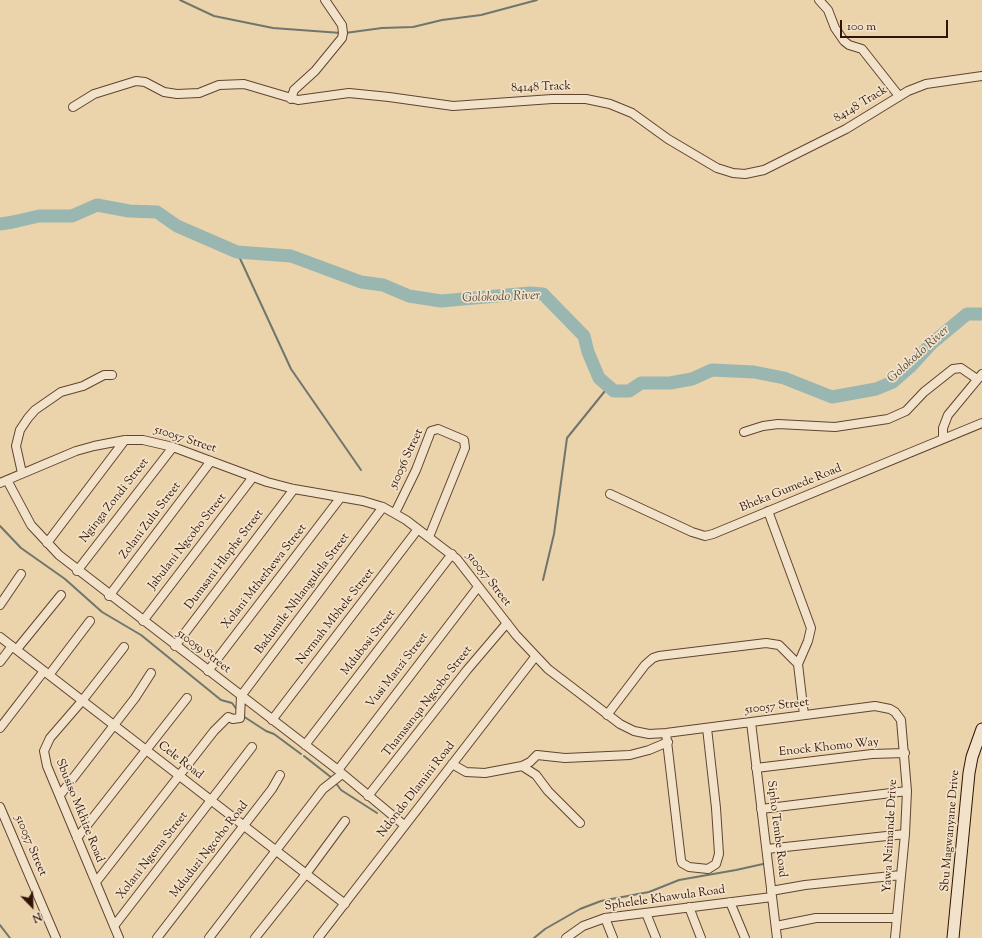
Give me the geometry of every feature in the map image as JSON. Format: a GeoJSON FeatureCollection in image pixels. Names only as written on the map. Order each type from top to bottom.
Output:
{"type":"FeatureCollection","features":[{"type":"Feature","properties":{"kind":"main road","name":"Sbu Magwanyane Drive"},"geometry":{"type":"LineString","coordinates":[[954,938],[969,773],[972,757],[982,729]]}},
{"type":"Feature","properties":{"kind":"street"},"geometry":{"type":"LineString","coordinates":[[291,99],[294,90],[311,76],[342,38],[342,26],[325,0]]}},
{"type":"Feature","properties":{"kind":"street"},"geometry":{"type":"LineString","coordinates":[[819,0],[828,10],[835,28],[844,41],[849,45],[862,49],[899,96]]}},
{"type":"Feature","properties":{"kind":"street","name":"84148 Track"},"geometry":{"type":"LineString","coordinates":[[74,107],[94,94],[136,81],[144,82],[164,92],[178,94],[199,93],[219,85],[244,84],[291,99],[308,100],[331,94],[355,94],[453,106],[552,99],[596,100],[632,113],[668,139],[717,168],[733,173],[745,174],[764,170],[846,129],[899,96],[926,84],[982,76]]}},
{"type":"Feature","properties":{"kind":"street"},"geometry":{"type":"LineString","coordinates":[[744,432],[763,426],[778,424],[835,427],[888,419],[906,411],[924,392],[953,369],[961,368],[980,377],[948,414],[943,428],[943,439]]}},
{"type":"Feature","properties":{"kind":"street"},"geometry":{"type":"LineString","coordinates":[[22,474],[16,446],[20,430],[28,418],[38,408],[61,392],[79,388],[99,377],[112,375]]}},
{"type":"Feature","properties":{"kind":"street","name":"Bheka Gumede Road"},"geometry":{"type":"LineString","coordinates":[[610,494],[686,530],[705,536],[982,423]]}},
{"type":"Feature","properties":{"kind":"street","name":"510056 Street"},"geometry":{"type":"LineString","coordinates":[[395,513],[416,470],[431,431],[438,429],[464,440],[465,448],[429,537]]}},
{"type":"Feature","properties":{"kind":"street"},"geometry":{"type":"LineString","coordinates":[[47,543],[125,440]]}},
{"type":"Feature","properties":{"kind":"street","name":"510057 Street"},"geometry":{"type":"LineString","coordinates":[[3,481],[76,451],[125,440],[143,440],[173,447],[253,477],[294,489],[363,501],[383,507],[395,513],[452,554],[506,623],[535,657],[607,715],[634,731],[649,734],[666,733],[875,706],[884,707],[895,712]]}},
{"type":"Feature","properties":{"kind":"street","name":"Nginga Zondi Street"},"geometry":{"type":"LineString","coordinates":[[77,571],[173,447]]}},
{"type":"Feature","properties":{"kind":"street","name":"Zolani Zulu Street"},"geometry":{"type":"LineString","coordinates":[[109,596],[212,461]]}},
{"type":"Feature","properties":{"kind":"street","name":"Jabulani Ngcobo Street"},"geometry":{"type":"LineString","coordinates":[[142,621],[253,477]]}},
{"type":"Feature","properties":{"kind":"street","name":"510059 Street"},"geometry":{"type":"LineString","coordinates":[[3,481],[25,516],[47,543],[77,571],[340,772],[404,825]]}},
{"type":"Feature","properties":{"kind":"street","name":"Dumsani Hlophe Street"},"geometry":{"type":"LineString","coordinates":[[175,646],[294,489]]}},
{"type":"Feature","properties":{"kind":"street","name":"Xolani Mthethewa Street"},"geometry":{"type":"LineString","coordinates":[[208,671],[341,497]]}},
{"type":"Feature","properties":{"kind":"street","name":"Badumile Nhlangulela Street"},"geometry":{"type":"LineString","coordinates":[[241,696],[383,507]]}},
{"type":"Feature","properties":{"kind":"street"},"geometry":{"type":"LineString","coordinates":[[768,511],[811,628],[808,641],[798,664],[804,715]]}},
{"type":"Feature","properties":{"kind":"street","name":"Normah Mbhele Street"},"geometry":{"type":"LineString","coordinates":[[272,720],[418,529]]}},
{"type":"Feature","properties":{"kind":"street","name":"Mdubosi Street"},"geometry":{"type":"LineString","coordinates":[[305,745],[452,554]]}},
{"type":"Feature","properties":{"kind":"street"},"geometry":{"type":"LineString","coordinates":[[0,605],[21,574]]}},
{"type":"Feature","properties":{"kind":"street","name":"Vusi Manzi Street"},"geometry":{"type":"LineString","coordinates":[[208,938],[323,789],[340,772],[478,587]]}},
{"type":"Feature","properties":{"kind":"street"},"geometry":{"type":"LineString","coordinates":[[0,662],[61,595]]}},
{"type":"Feature","properties":{"kind":"street"},"geometry":{"type":"LineString","coordinates":[[0,728],[90,621]]}},
{"type":"Feature","properties":{"kind":"street","name":"Thamsanqa Ngcobo Street"},"geometry":{"type":"LineString","coordinates":[[368,796],[506,623]]}},
{"type":"Feature","properties":{"kind":"street","name":"Cele Road"},"geometry":{"type":"LineString","coordinates":[[0,637],[345,904]]}},
{"type":"Feature","properties":{"kind":"street"},"geometry":{"type":"LineString","coordinates":[[607,715],[645,665],[659,656],[766,643],[779,645],[798,664]]}},
{"type":"Feature","properties":{"kind":"street","name":"Sbusiso Mkhize Road"},"geometry":{"type":"LineString","coordinates":[[119,938],[47,766],[44,751],[50,738],[82,701],[124,647]]}},
{"type":"Feature","properties":{"kind":"street","name":"Ndondo Dlamini Road"},"geometry":{"type":"LineString","coordinates":[[318,938],[535,657]]}},
{"type":"Feature","properties":{"kind":"street"},"geometry":{"type":"LineString","coordinates":[[60,796],[114,726],[142,688],[151,673]]}},
{"type":"Feature","properties":{"kind":"street"},"geometry":{"type":"LineString","coordinates":[[96,882],[214,731],[228,717],[233,719],[240,718],[241,696]]}},
{"type":"Feature","properties":{"kind":"street"},"geometry":{"type":"LineString","coordinates":[[77,838],[147,751],[187,698]]}},
{"type":"Feature","properties":{"kind":"street","name":"Yawa Nzimande Drive"},"geometry":{"type":"LineString","coordinates":[[895,712],[901,720],[905,753],[907,791],[905,834],[895,938]]}},
{"type":"Feature","properties":{"kind":"street","name":"Sipho Tembe Road"},"geometry":{"type":"LineString","coordinates":[[751,722],[777,938]]}},
{"type":"Feature","properties":{"kind":"street"},"geometry":{"type":"LineString","coordinates":[[666,733],[682,863],[689,867],[696,868],[714,867],[719,854],[716,808],[707,728]]}},
{"type":"Feature","properties":{"kind":"street"},"geometry":{"type":"LineString","coordinates":[[452,764],[466,772],[476,773],[499,771],[522,766],[530,762],[536,755],[565,758],[630,755],[649,750],[668,742]]}},
{"type":"Feature","properties":{"kind":"street"},"geometry":{"type":"LineString","coordinates":[[212,800],[252,747]]}},
{"type":"Feature","properties":{"kind":"street","name":"Enock Khomo Way"},"geometry":{"type":"LineString","coordinates":[[756,768],[865,755],[905,753]]}},
{"type":"Feature","properties":{"kind":"street"},"geometry":{"type":"LineString","coordinates":[[522,766],[536,775],[548,791],[580,823]]}},
{"type":"Feature","properties":{"kind":"street","name":"Mduduzi Ngcobo Road"},"geometry":{"type":"LineString","coordinates":[[157,938],[272,789],[280,775]]}},
{"type":"Feature","properties":{"kind":"street"},"geometry":{"type":"LineString","coordinates":[[761,809],[907,791]]}},
{"type":"Feature","properties":{"kind":"street","name":"Xolani Ngema Street"},"geometry":{"type":"LineString","coordinates":[[114,926],[212,800]]}},
{"type":"Feature","properties":{"kind":"street","name":"510057 Street"},"geometry":{"type":"LineString","coordinates":[[0,807],[56,938]]}},
{"type":"Feature","properties":{"kind":"street"},"geometry":{"type":"LineString","coordinates":[[255,938],[306,874],[344,821]]}},
{"type":"Feature","properties":{"kind":"street"},"geometry":{"type":"LineString","coordinates":[[767,849],[905,834]]}},
{"type":"Feature","properties":{"kind":"street","name":"Sphelele Khawula Road"},"geometry":{"type":"LineString","coordinates":[[566,938],[583,926],[605,918],[730,902],[772,894],[805,885],[901,875]]}},
{"type":"Feature","properties":{"kind":"street"},"geometry":{"type":"LineString","coordinates":[[730,902],[745,938]]}},
{"type":"Feature","properties":{"kind":"street"},"geometry":{"type":"LineString","coordinates":[[689,908],[701,938]]}},
{"type":"Feature","properties":{"kind":"street"},"geometry":{"type":"LineString","coordinates":[[646,913],[656,938]]}},
{"type":"Feature","properties":{"kind":"street"},"geometry":{"type":"LineString","coordinates":[[605,918],[613,938]]}},
{"type":"Feature","properties":{"kind":"street"},"geometry":{"type":"LineString","coordinates":[[776,926],[816,918],[897,918]]}},
{"type":"Feature","properties":{"kind":"waterway"},"geometry":{"type":"LineString","coordinates":[[180,0],[214,16],[273,28],[341,33]]}},
{"type":"Feature","properties":{"kind":"waterway"},"geometry":{"type":"LineString","coordinates":[[345,33],[382,28],[413,27],[442,20],[481,15],[537,0]]}},
{"type":"Feature","properties":{"kind":"waterway","name":"Golokodo River"},"geometry":{"type":"LineString","coordinates":[[0,224],[39,216],[72,216],[97,205],[129,211],[157,212],[177,226],[237,252],[291,256],[361,282],[383,285],[409,296],[441,301],[530,293],[543,294],[584,336],[588,352],[599,378],[614,391],[629,391],[641,383],[670,383],[692,379],[712,370],[754,372],[784,378],[832,397],[876,389],[893,382],[910,367],[931,344],[967,314],[982,314]]}},
{"type":"Feature","properties":{"kind":"waterway"},"geometry":{"type":"LineString","coordinates":[[237,252],[291,369],[361,470]]}},
{"type":"Feature","properties":{"kind":"waterway"},"geometry":{"type":"LineString","coordinates":[[543,580],[554,534],[567,438],[609,386]]}},
{"type":"Feature","properties":{"kind":"waterway"},"geometry":{"type":"LineString","coordinates":[[0,526],[21,548],[65,579],[102,612],[141,635],[221,700],[232,703],[238,711]]}},
{"type":"Feature","properties":{"kind":"waterway"},"geometry":{"type":"LineString","coordinates":[[243,716],[266,731],[274,734],[301,754]]}},
{"type":"Feature","properties":{"kind":"waterway"},"geometry":{"type":"LineString","coordinates":[[304,756],[332,778]]}},
{"type":"Feature","properties":{"kind":"waterway"},"geometry":{"type":"LineString","coordinates":[[335,782],[341,790],[377,813]]}},
{"type":"Feature","properties":{"kind":"waterway"},"geometry":{"type":"LineString","coordinates":[[534,938],[545,929],[580,909],[601,901],[649,892],[679,880],[763,864]]}},
{"type":"Feature","properties":{"kind":"waterway"},"geometry":{"type":"LineString","coordinates":[[0,925],[10,938]]}}]}
